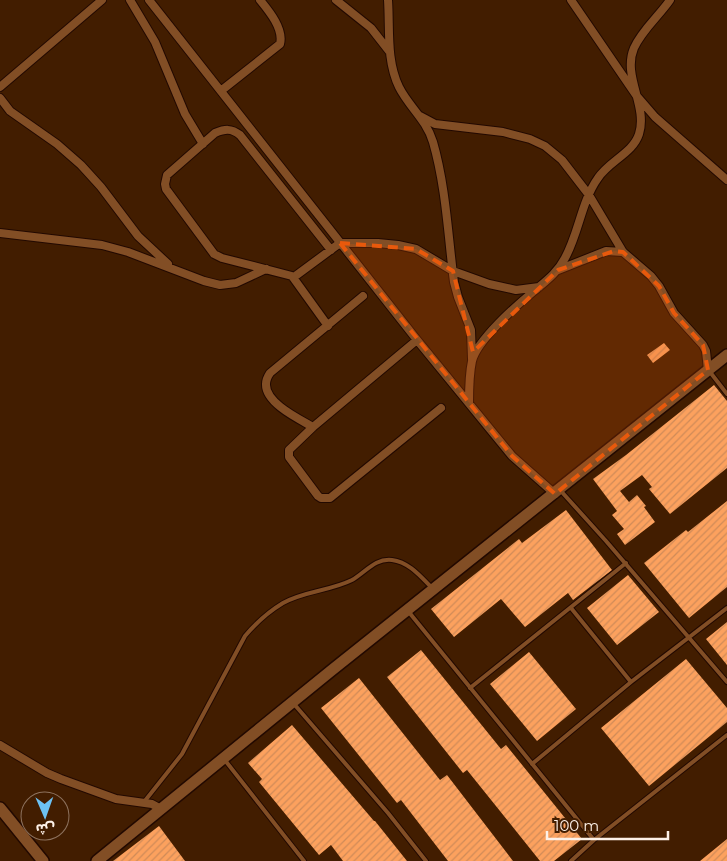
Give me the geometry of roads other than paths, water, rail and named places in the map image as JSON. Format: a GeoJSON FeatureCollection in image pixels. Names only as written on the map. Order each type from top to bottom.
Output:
{"type":"FeatureCollection","features":[{"type":"Feature","properties":{"kind":"main road"},"geometry":{"type":"LineString","coordinates":[[97,861],[727,355]]}},
{"type":"Feature","properties":{"kind":"main road"},"geometry":{"type":"LineString","coordinates":[[0,808],[43,861]]}},
{"type":"Feature","properties":{"kind":"street"},"geometry":{"type":"LineString","coordinates":[[0,87],[102,0]]}},
{"type":"Feature","properties":{"kind":"street"},"geometry":{"type":"LineString","coordinates":[[130,0],[155,42],[185,114],[203,144]]}},
{"type":"Feature","properties":{"kind":"street"},"geometry":{"type":"LineString","coordinates":[[149,0],[222,90],[340,244],[512,456],[557,492]]}},
{"type":"Feature","properties":{"kind":"street"},"geometry":{"type":"LineString","coordinates":[[222,90],[280,44],[282,38],[280,31],[260,0]]}},
{"type":"Feature","properties":{"kind":"street"},"geometry":{"type":"LineString","coordinates":[[336,0],[371,28],[389,51]]}},
{"type":"Feature","properties":{"kind":"street"},"geometry":{"type":"LineString","coordinates":[[388,0],[389,51],[394,75],[399,87],[420,116],[432,142],[441,180],[458,297],[471,330],[472,360],[469,403]]}},
{"type":"Feature","properties":{"kind":"street"},"geometry":{"type":"LineString","coordinates":[[571,0],[636,95],[655,117],[727,180]]}},
{"type":"Feature","properties":{"kind":"street"},"geometry":{"type":"LineString","coordinates":[[472,360],[485,340],[517,306],[558,270],[566,256],[589,195],[603,171],[636,142],[640,132],[640,118],[631,68],[634,49],[667,2]]}},
{"type":"Feature","properties":{"kind":"street"},"geometry":{"type":"LineString","coordinates":[[0,98],[10,111],[57,144],[81,165],[101,187],[138,236],[174,269]]}},
{"type":"Feature","properties":{"kind":"street"},"geometry":{"type":"LineString","coordinates":[[420,116],[435,124],[474,127],[530,139],[545,146],[562,160],[589,195],[623,252],[651,276],[659,286],[674,313],[698,337],[706,351],[708,370]]}},
{"type":"Feature","properties":{"kind":"street"},"geometry":{"type":"LineString","coordinates":[[328,326],[294,277],[222,258],[214,254],[166,189],[167,175],[215,133],[224,130],[234,130],[240,134],[331,250]]}},
{"type":"Feature","properties":{"kind":"street"},"geometry":{"type":"LineString","coordinates":[[0,233],[102,245],[128,252],[204,281],[220,285],[236,283],[266,269]]}},
{"type":"Feature","properties":{"kind":"street"},"geometry":{"type":"LineString","coordinates":[[294,277],[340,244],[398,245],[416,249],[453,271],[489,284],[516,290],[539,287]]}},
{"type":"Feature","properties":{"kind":"street"},"geometry":{"type":"LineString","coordinates":[[558,270],[606,251],[623,252]]}},
{"type":"Feature","properties":{"kind":"street"},"geometry":{"type":"LineString","coordinates":[[313,427],[280,407],[270,397],[265,385],[270,373],[363,296]]}},
{"type":"Feature","properties":{"kind":"street"},"geometry":{"type":"LineString","coordinates":[[417,340],[313,427],[289,450],[289,457],[318,496],[325,499],[330,498],[441,408]]}},
{"type":"Feature","properties":{"kind":"street"},"geometry":{"type":"LineString","coordinates":[[0,745],[47,773],[61,779],[116,799],[144,802],[161,809]]}},
{"type":"Feature","properties":{"kind":"lane"},"geometry":{"type":"LineString","coordinates":[[708,370],[727,394]]}},
{"type":"Feature","properties":{"kind":"lane"},"geometry":{"type":"LineString","coordinates":[[557,492],[626,563],[727,682]]}},
{"type":"Feature","properties":{"kind":"lane"},"geometry":{"type":"LineString","coordinates":[[144,802],[182,754],[245,636],[270,612],[294,598],[352,580],[381,560],[398,561],[417,574],[434,590]]}},
{"type":"Feature","properties":{"kind":"lane"},"geometry":{"type":"LineString","coordinates":[[470,688],[626,563]]}},
{"type":"Feature","properties":{"kind":"lane"},"geometry":{"type":"LineString","coordinates":[[571,608],[631,682]]}},
{"type":"Feature","properties":{"kind":"lane"},"geometry":{"type":"LineString","coordinates":[[532,764],[631,682],[727,608]]}},
{"type":"Feature","properties":{"kind":"lane"},"geometry":{"type":"LineString","coordinates":[[408,610],[594,840]]}},
{"type":"Feature","properties":{"kind":"lane"},"geometry":{"type":"LineString","coordinates":[[293,702],[426,861]]}},
{"type":"Feature","properties":{"kind":"lane"},"geometry":{"type":"LineString","coordinates":[[571,861],[594,840],[727,735]]}},
{"type":"Feature","properties":{"kind":"lane"},"geometry":{"type":"LineString","coordinates":[[223,758],[304,861]]}}]}
